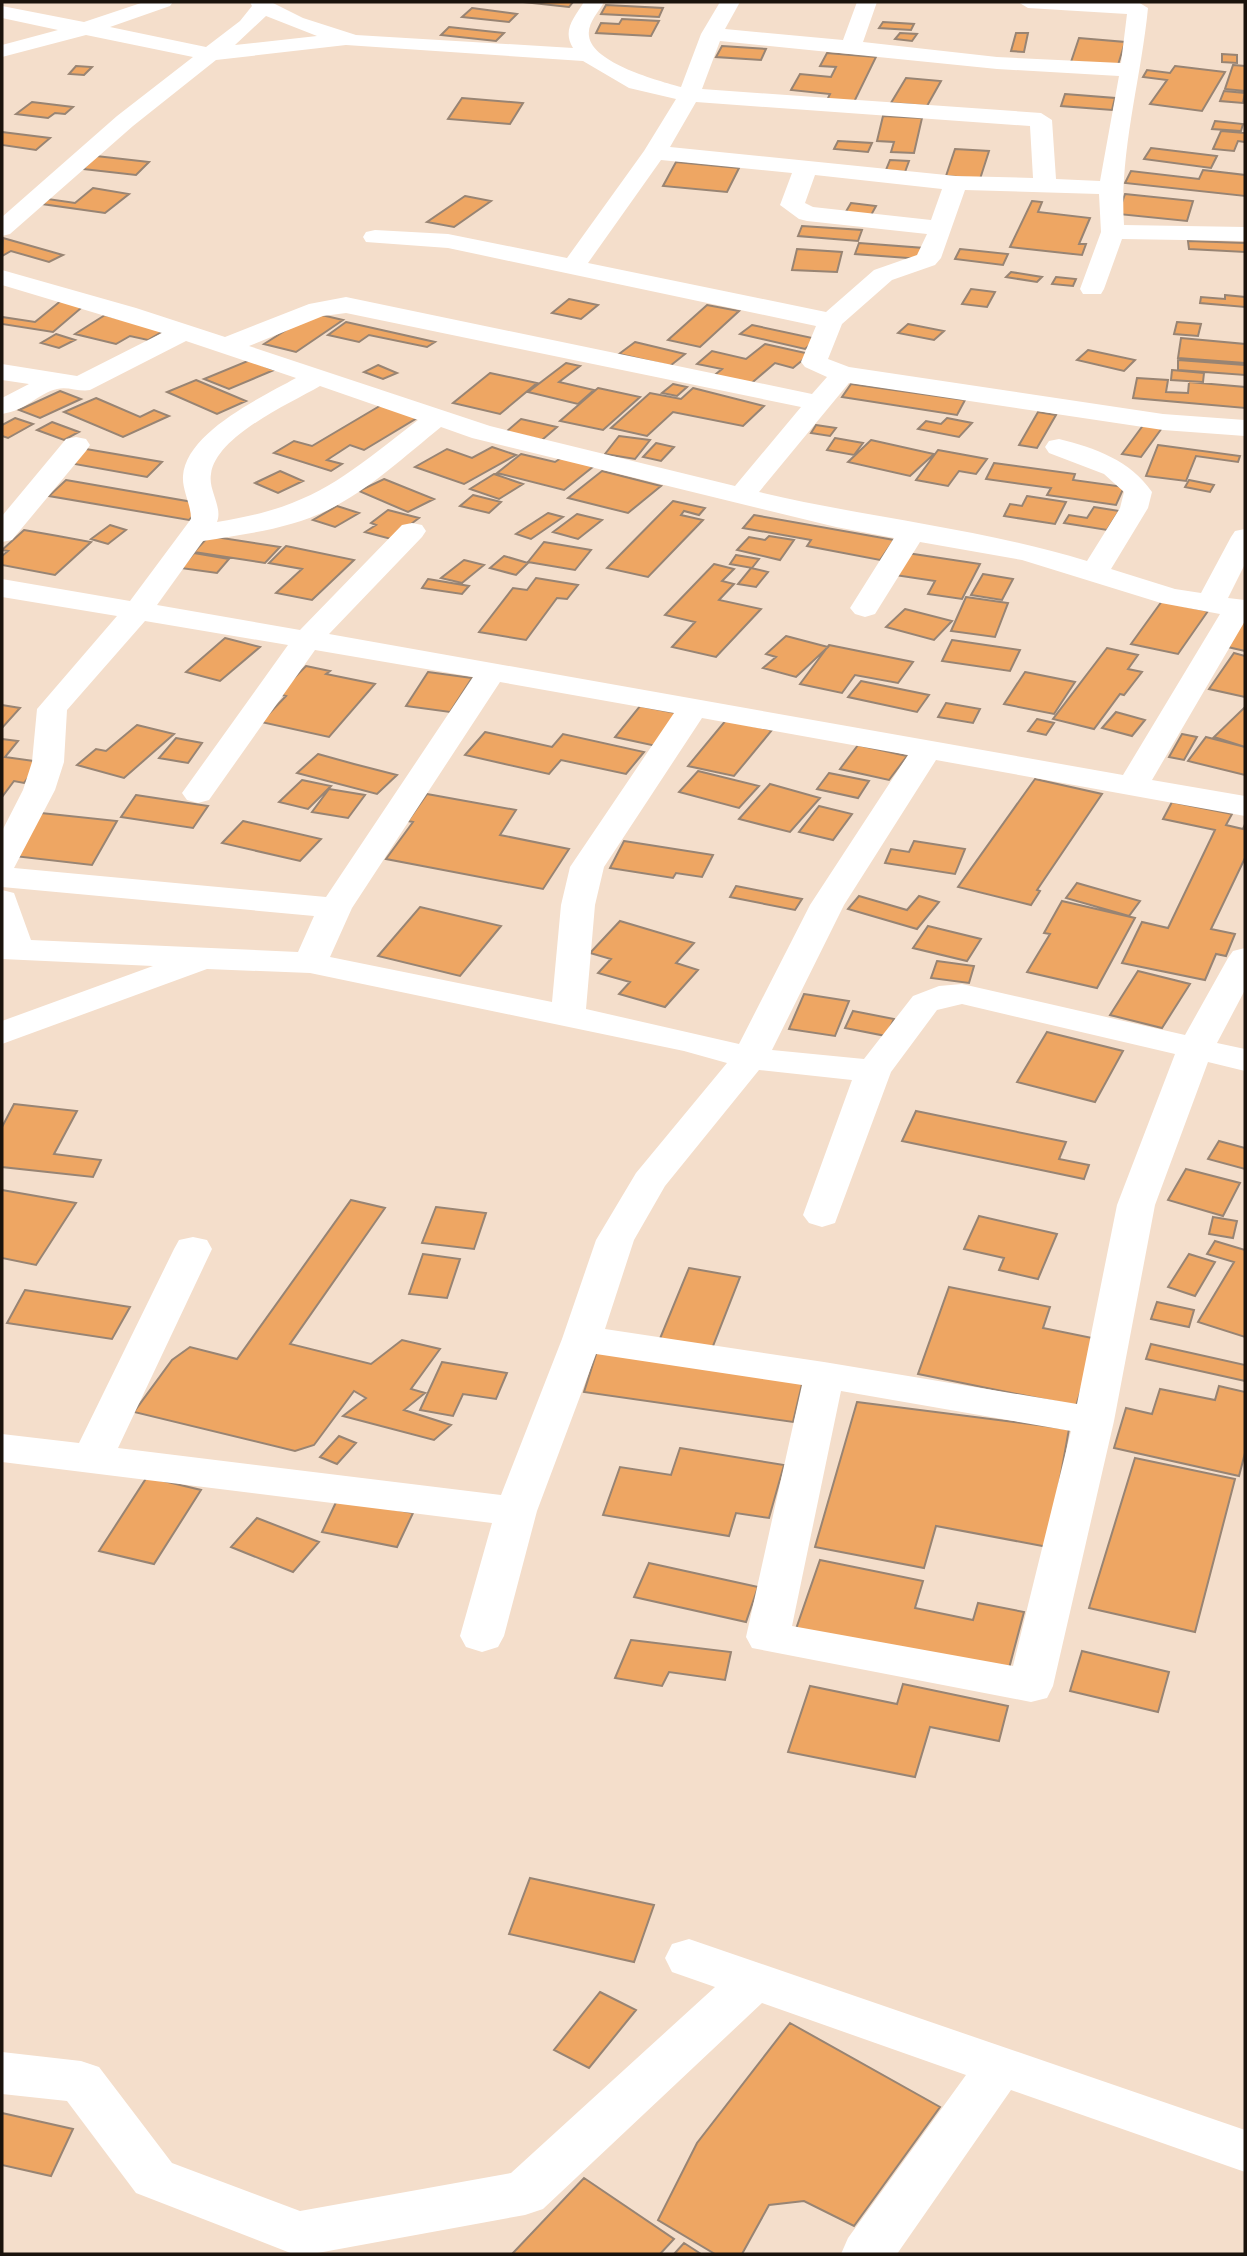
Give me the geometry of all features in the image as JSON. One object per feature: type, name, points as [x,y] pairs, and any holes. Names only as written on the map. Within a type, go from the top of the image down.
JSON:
[{"type":"street","points":[[2,51],[82,30],[163,2]]},
{"type":"street","points":[[594,2],[579,26],[578,38],[588,55],[626,79],[689,95],[1041,120]]},
{"type":"street","points":[[573,267],[655,152],[689,95],[712,34],[730,2]]},
{"type":"street","points":[[851,47],[867,2]]},
{"type":"street","points":[[1028,2],[1137,5],[1131,70],[1110,188],[1113,232],[1092,289]]},
{"type":"street","points":[[2,229],[125,121],[247,25],[262,4],[296,22],[346,39],[403,46],[588,55]]},
{"type":"street","points":[[2,12],[209,54],[346,39]]},
{"type":"street","points":[[712,34],[1045,66],[1131,70]]},
{"type":"street","points":[[1045,66],[1041,120],[1045,185]]},
{"type":"street","points":[[669,127],[742,161]]},
{"type":"street","points":[[655,152],[956,183],[1110,188]]},
{"type":"street","points":[[806,168],[792,205],[807,214],[941,228]]},
{"type":"street","points":[[956,183],[932,254],[926,260],[883,275],[831,321],[814,362],[843,374],[1163,422],[1245,428]]},
{"type":"street","points":[[1113,232],[1245,234]]},
{"type":"street","points":[[376,237],[448,241],[831,321]]},
{"type":"street","points":[[2,277],[185,332],[481,432],[836,519],[1027,552],[1171,597],[1231,607]]},
{"type":"street","points":[[226,346],[318,309],[346,305],[819,403]]},
{"type":"street","points":[[2,372],[81,384],[185,332]]},
{"type":"street","points":[[741,496],[843,374]]},
{"type":"street","points":[[2,862],[39,790],[48,762],[52,709],[137,612],[205,519],[206,506],[196,476],[202,454],[223,434],[317,377]]},
{"type":"street","points":[[2,407],[13,404],[54,380]]},
{"type":"street","points":[[195,534],[268,523],[303,511],[333,496],[438,417]]},
{"type":"street","points":[[2,534],[76,445]]},
{"type":"street","points":[[1059,447],[1115,468],[1132,480],[1138,492],[1133,508],[1094,573]]},
{"type":"street","points":[[2,506],[33,496]]},
{"type":"street","points":[[198,793],[306,641],[412,531]]},
{"type":"street","points":[[865,608],[912,532]]},
{"type":"street","points":[[1132,786],[1231,607],[1245,537]]},
{"type":"street","points":[[2,588],[492,671],[692,709],[1245,806]]},
{"type":"street","points":[[310,963],[335,908],[492,671]]},
{"type":"street","points":[[568,1016],[578,905],[587,866],[692,709]]},
{"type":"street","points":[[482,1636],[516,1511],[582,1339],[615,1240],[649,1181],[750,1058],[827,905],[927,749]]},
{"type":"street","points":[[2,877],[335,908]]},
{"type":"street","points":[[2,900],[9,948],[310,963],[690,1041],[750,1058],[873,1071]]},
{"type":"street","points":[[6,1040],[208,957]]},
{"type":"street","points":[[824,1375],[768,1637],[1031,1686],[1094,1421],[1136,1205],[1195,1050],[1245,958]]},
{"type":"street","points":[[821,1215],[873,1071],[925,1003],[939,996],[962,994],[1245,1060]]},
{"type":"street","points":[[92,1460],[193,1248]]},
{"type":"street","points":[[582,1339],[824,1375],[1094,1421]]},
{"type":"street","points":[[2,1448],[516,1511]]},
{"type":"street","points":[[689,1958],[1245,2151]]},
{"type":"street","points":[[2,2074],[80,2082],[154,2178],[299,2234],[525,2193],[753,1981]]},
{"type":"street","points":[[867,2254],[1000,2066]]},
{"type":"building","points":[[523,2],[573,2],[569,7]]},
{"type":"building","points":[[606,5],[663,8],[659,17],[601,14]]},
{"type":"building","points":[[472,8],[517,14],[509,22],[462,17]]},
{"type":"building","points":[[622,19],[659,21],[651,36],[596,33],[601,23],[619,24]]},
{"type":"building","points":[[883,22],[914,24],[911,30],[879,28]]},
{"type":"building","points":[[449,27],[504,33],[496,41],[441,35]]},
{"type":"building","points":[[900,33],[917,34],[912,41],[895,39]]},
{"type":"building","points":[[1016,33],[1028,33],[1024,52],[1011,51]]},
{"type":"building","points":[[1079,38],[1125,42],[1118,65],[1071,62]]},
{"type":"building","points":[[722,46],[766,49],[761,60],[716,57]]},
{"type":"building","points":[[827,53],[876,57],[854,102],[827,100],[830,94],[791,90],[800,74],[831,77],[836,67],[820,66]]},
{"type":"building","points":[[1222,54],[1237,55],[1237,63],[1222,62]]},
{"type":"building","points":[[1233,65],[1245,66],[1245,91],[1225,89]]},
{"type":"building","points":[[76,66],[92,67],[84,75],[69,74]]},
{"type":"building","points":[[1175,66],[1225,72],[1202,111],[1150,104],[1167,80],[1143,77],[1147,70],[1170,73]]},
{"type":"building","points":[[906,78],[941,81],[927,106],[891,103]]},
{"type":"building","points":[[1224,91],[1245,93],[1243,103],[1220,101]]},
{"type":"building","points":[[1065,94],[1115,98],[1112,110],[1061,106]]},
{"type":"building","points":[[462,98],[523,103],[510,124],[448,119]]},
{"type":"building","points":[[32,102],[73,107],[65,114],[55,113],[48,118],[16,114]]},
{"type":"building","points":[[883,116],[922,118],[914,153],[891,152],[894,142],[877,141]]},
{"type":"building","points":[[1215,121],[1243,124],[1241,131],[1212,129]]},
{"type":"building","points":[[1221,131],[1245,133],[1245,142],[1238,141],[1234,151],[1213,149]]},
{"type":"building","points":[[2,132],[50,138],[36,150],[2,145]]},
{"type":"building","points":[[838,141],[872,143],[868,152],[834,149]]},
{"type":"building","points":[[1151,148],[1217,156],[1211,168],[1144,159]]},
{"type":"building","points":[[955,149],[989,151],[980,179],[946,176]]},
{"type":"building","points":[[96,156],[149,162],[136,175],[83,169]]},
{"type":"building","points":[[890,160],[909,161],[905,172],[886,170]]},
{"type":"building","points":[[676,162],[739,168],[727,192],[663,186]]},
{"type":"building","points":[[1203,170],[1245,175],[1245,196],[1125,183],[1131,171],[1199,179]]},
{"type":"building","points":[[93,188],[129,194],[105,213],[42,204],[48,199],[75,203]]},
{"type":"building","points":[[1125,194],[1193,201],[1187,221],[1118,214]]},
{"type":"building","points":[[465,196],[491,201],[454,227],[427,222]]},
{"type":"building","points":[[1032,201],[1042,202],[1038,212],[1090,218],[1079,244],[1086,244],[1082,255],[1010,247]]},
{"type":"building","points":[[851,203],[876,206],[870,217],[844,215]]},
{"type":"building","points":[[802,226],[862,230],[858,241],[798,236]]},
{"type":"building","points":[[3,238],[63,255],[49,262],[11,251],[2,256]]},
{"type":"building","points":[[1188,241],[1245,243],[1245,252],[1189,249]]},
{"type":"building","points":[[859,243],[924,248],[921,259],[855,254]]},
{"type":"building","points":[[797,249],[842,252],[837,272],[792,270]]},
{"type":"building","points":[[960,249],[1008,254],[1003,265],[955,259]]},
{"type":"building","points":[[1011,272],[1042,277],[1037,282],[1006,277]]},
{"type":"building","points":[[1056,277],[1076,279],[1073,286],[1052,284]]},
{"type":"building","points":[[971,289],[995,292],[987,307],[962,304]]},
{"type":"building","points":[[1225,295],[1245,297],[1245,307],[1200,303],[1201,297],[1225,299]]},
{"type":"building","points":[[63,299],[87,303],[53,332],[2,324],[2,317],[35,322]]},
{"type":"building","points":[[569,299],[598,305],[581,319],[552,313]]},
{"type":"building","points":[[707,305],[739,311],[700,347],[668,340]]},
{"type":"building","points":[[313,313],[343,320],[296,352],[264,344]]},
{"type":"building","points":[[105,315],[165,330],[148,340],[130,336],[116,344],[75,334]]},
{"type":"building","points":[[346,322],[435,342],[427,347],[369,335],[359,342],[328,335]]},
{"type":"building","points":[[1177,322],[1201,324],[1198,336],[1174,334]]},
{"type":"building","points":[[908,324],[944,331],[934,340],[898,333]]},
{"type":"building","points":[[752,325],[817,339],[805,349],[740,334]]},
{"type":"building","points":[[56,334],[75,340],[59,348],[41,343]]},
{"type":"building","points":[[1181,338],[1245,344],[1245,363],[1178,358]]},
{"type":"building","points":[[635,342],[685,354],[670,366],[619,354]]},
{"type":"building","points":[[765,344],[810,354],[793,368],[775,363],[747,387],[711,378],[722,369],[697,364],[712,351],[746,359]]},
{"type":"building","points":[[1088,350],[1135,360],[1124,371],[1077,360]]},
{"type":"building","points":[[250,360],[274,370],[229,389],[204,379]]},
{"type":"building","points":[[1178,360],[1245,365],[1245,375],[1178,370]]},
{"type":"building","points":[[566,363],[580,366],[559,382],[594,390],[578,404],[528,392]]},
{"type":"building","points":[[378,365],[397,373],[383,379],[364,372]]},
{"type":"building","points":[[1172,370],[1204,373],[1203,382],[1171,380]]},
{"type":"building","points":[[490,373],[537,383],[500,414],[453,403]]},
{"type":"building","points":[[1137,378],[1168,380],[1166,392],[1188,393],[1189,382],[1245,387],[1245,408],[1133,398]]},
{"type":"building","points":[[196,380],[246,401],[217,414],[167,392]]},
{"type":"building","points":[[673,384],[687,387],[677,396],[662,393]]},
{"type":"building","points":[[851,384],[965,400],[957,415],[842,397]]},
{"type":"building","points":[[598,388],[640,397],[603,430],[560,421]]},
{"type":"building","points":[[693,388],[764,406],[743,426],[673,412],[647,436],[611,428],[650,393],[681,399]]},
{"type":"building","points":[[60,391],[81,399],[40,418],[19,410]]},
{"type":"building","points":[[96,398],[140,417],[154,410],[169,416],[123,437],[64,412]]},
{"type":"building","points":[[383,404],[422,415],[364,450],[350,445],[327,460],[342,464],[331,471],[274,453],[294,441],[312,446]]},
{"type":"building","points":[[1038,412],[1056,415],[1037,448],[1019,445]]},
{"type":"building","points":[[15,418],[33,424],[8,438],[2,436],[2,425]]},
{"type":"building","points":[[947,418],[972,423],[959,437],[918,429],[926,421],[941,424]]},
{"type":"building","points":[[521,419],[557,427],[542,440],[506,432]]},
{"type":"building","points":[[52,422],[79,432],[64,440],[37,430]]},
{"type":"building","points":[[1144,424],[1162,428],[1141,457],[1122,454]]},
{"type":"building","points":[[816,425],[836,428],[830,436],[811,433]]},
{"type":"building","points":[[619,436],[650,440],[635,459],[605,454]]},
{"type":"building","points":[[835,438],[863,443],[854,455],[827,450]]},
{"type":"building","points":[[871,440],[934,454],[910,476],[848,462]]},
{"type":"building","points":[[656,443],[674,447],[661,461],[643,457]]},
{"type":"building","points":[[1158,445],[1240,456],[1238,462],[1196,456],[1186,481],[1146,476]]},
{"type":"building","points":[[492,447],[516,455],[464,484],[415,467],[447,449],[472,458]]},
{"type":"building","points":[[86,449],[162,462],[147,477],[69,463]]},
{"type":"building","points":[[938,450],[987,459],[976,474],[959,471],[948,486],[916,480]]},
{"type":"building","points":[[521,454],[555,462],[561,458],[594,466],[564,490],[497,473]]},
{"type":"building","points":[[994,463],[1075,474],[1073,480],[1124,487],[1116,505],[1047,495],[1051,488],[986,479]]},
{"type":"building","points":[[280,471],[303,481],[278,493],[255,483]]},
{"type":"building","points":[[602,471],[661,486],[628,513],[568,498]]},
{"type":"building","points":[[494,474],[523,484],[499,499],[470,489]]},
{"type":"building","points":[[384,479],[434,499],[408,512],[359,491]]},
{"type":"building","points":[[66,480],[204,504],[189,520],[49,496]]},
{"type":"building","points":[[1189,480],[1214,485],[1210,492],[1185,487]]},
{"type":"building","points":[[473,495],[501,502],[489,513],[460,506]]},
{"type":"building","points":[[1027,496],[1066,502],[1055,524],[1004,516],[1010,504],[1022,506]]},
{"type":"building","points":[[673,501],[705,508],[699,515],[684,511],[681,515],[703,520],[648,577],[607,568]]},
{"type":"building","points":[[337,506],[359,513],[335,527],[313,520]]},
{"type":"building","points":[[1094,507],[1119,511],[1107,530],[1064,523],[1069,515],[1087,518]]},
{"type":"building","points":[[388,510],[419,518],[391,539],[365,532],[376,525],[371,523]]},
{"type":"building","points":[[548,513],[563,517],[531,539],[516,534]]},
{"type":"building","points":[[577,514],[602,520],[578,539],[553,532]]},
{"type":"building","points":[[754,515],[894,540],[880,560],[807,546],[811,540],[743,528]]},
{"type":"building","points":[[110,525],[126,530],[108,544],[91,539]]},
{"type":"building","points":[[24,530],[91,542],[55,575],[2,565],[2,556],[8,551],[2,550]]},
{"type":"building","points":[[209,536],[280,547],[265,563],[194,552]]},
{"type":"building","points":[[769,536],[794,540],[780,560],[737,550],[749,537],[765,540]]},
{"type":"building","points":[[544,542],[591,550],[575,570],[528,562]]},
{"type":"building","points":[[286,546],[354,560],[312,600],[276,593],[302,569],[269,563]]},
{"type":"building","points":[[194,553],[229,559],[217,573],[181,568]]},
{"type":"building","points":[[907,553],[980,564],[962,599],[928,594],[935,581],[895,575]]},
{"type":"building","points":[[736,555],[759,559],[752,568],[730,564]]},
{"type":"building","points":[[504,556],[528,563],[516,575],[490,568]]},
{"type":"building","points":[[464,560],[484,565],[462,583],[441,578]]},
{"type":"building","points":[[714,564],[734,569],[722,581],[734,584],[719,600],[761,609],[716,657],[672,647],[695,622],[665,615]]},
{"type":"building","points":[[751,568],[768,572],[756,587],[738,584]]},
{"type":"building","points":[[983,574],[1013,579],[1002,600],[971,595]]},
{"type":"building","points":[[536,578],[578,585],[567,599],[557,598],[526,640],[479,632],[513,588],[527,590]]},
{"type":"building","points":[[428,579],[469,586],[462,594],[422,588]]},
{"type":"building","points":[[966,597],[1008,603],[995,637],[951,631]]},
{"type":"building","points":[[1162,601],[1208,611],[1178,654],[1131,644]]},
{"type":"building","points":[[905,609],[952,621],[934,640],[886,627]]},
{"type":"building","points":[[1239,617],[1245,619],[1245,651],[1219,645]]},
{"type":"building","points":[[786,636],[828,647],[796,677],[763,668],[776,657],[766,654]]},
{"type":"building","points":[[225,638],[260,647],[220,681],[186,672]]},
{"type":"building","points":[[952,640],[1020,650],[1010,671],[942,661]]},
{"type":"building","points":[[829,645],[913,662],[898,683],[855,675],[842,693],[800,684]]},
{"type":"building","points":[[1107,648],[1138,655],[1128,669],[1142,672],[1124,695],[1120,694],[1094,729],[1053,719]]},
{"type":"building","points":[[1234,653],[1245,656],[1245,697],[1209,689]]},
{"type":"building","points":[[306,666],[330,671],[326,674],[375,684],[329,737],[261,722],[286,696],[278,694]]},
{"type":"building","points":[[428,672],[472,678],[450,712],[406,706]]},
{"type":"building","points":[[1025,672],[1075,682],[1054,714],[1004,704]]},
{"type":"building","points":[[861,681],[929,695],[917,712],[848,697]]},
{"type":"building","points":[[946,703],[980,709],[973,723],[938,717]]},
{"type":"building","points":[[2,705],[20,708],[2,728]]},
{"type":"building","points":[[640,706],[681,714],[656,746],[615,737]]},
{"type":"building","points":[[1245,707],[1245,747],[1214,737]]},
{"type":"building","points":[[1116,712],[1145,720],[1132,736],[1102,728]]},
{"type":"building","points":[[1037,719],[1054,723],[1046,735],[1028,731]]},
{"type":"building","points":[[726,720],[772,730],[734,776],[688,766]]},
{"type":"building","points":[[137,725],[174,734],[124,778],[77,765],[96,749],[106,751]]},
{"type":"building","points":[[485,732],[552,747],[563,734],[644,752],[626,774],[561,760],[549,774],[465,755]]},
{"type":"building","points":[[1182,734],[1197,737],[1184,760],[1169,757]]},
{"type":"building","points":[[1206,737],[1245,747],[1245,775],[1188,761]]},
{"type":"building","points":[[176,738],[202,743],[188,763],[159,758]]},
{"type":"building","points":[[2,739],[18,741],[5,757],[41,762],[24,783],[14,781],[2,797]]},
{"type":"building","points":[[858,745],[907,756],[889,780],[840,769]]},
{"type":"building","points":[[318,754],[397,775],[377,794],[297,773]]},
{"type":"building","points":[[698,771],[759,786],[739,808],[679,792]]},
{"type":"building","points":[[829,773],[869,781],[858,798],[817,789]]},
{"type":"building","points":[[1035,779],[1102,794],[1037,890],[1040,891],[1031,905],[958,887]]},
{"type":"building","points":[[302,780],[331,786],[308,809],[279,802]]},
{"type":"building","points":[[770,784],[820,798],[790,832],[739,819]]},
{"type":"building","points":[[329,789],[365,795],[348,818],[312,812]]},
{"type":"building","points":[[427,794],[516,810],[500,835],[569,849],[543,889],[386,859],[413,822],[408,821]]},
{"type":"building","points":[[136,795],[208,806],[193,828],[121,817]]},
{"type":"building","points":[[1172,802],[1232,814],[1226,825],[1243,829],[1245,824],[1245,858],[1211,929],[1235,934],[1226,956],[1216,954],[1205,980],[1122,963],[1142,922],[1168,928],[1215,830],[1163,819]]},
{"type":"building","points":[[819,806],[852,814],[833,840],[799,832]]},
{"type":"building","points":[[41,813],[117,821],[92,865],[14,856]]},
{"type":"building","points":[[243,821],[321,839],[300,861],[222,843]]},
{"type":"building","points":[[624,841],[713,855],[702,877],[676,873],[673,878],[610,868]]},
{"type":"building","points":[[914,841],[965,849],[955,874],[885,863],[891,849],[909,852]]},
{"type":"building","points":[[1077,883],[1140,901],[1129,916],[1066,898]]},
{"type":"building","points":[[736,886],[802,899],[795,910],[730,897]]},
{"type":"building","points":[[859,896],[907,910],[919,896],[939,902],[917,929],[848,909]]},
{"type":"building","points":[[1062,901],[1135,918],[1097,988],[1027,972],[1050,934],[1044,933]]},
{"type":"building","points":[[420,907],[501,926],[460,976],[378,956]]},
{"type":"building","points":[[620,921],[694,943],[676,963],[698,970],[665,1007],[619,994],[630,982],[598,973],[611,959],[590,953]]},
{"type":"building","points":[[928,926],[981,939],[967,961],[913,948]]},
{"type":"building","points":[[937,961],[974,966],[969,983],[931,978]]},
{"type":"building","points":[[1138,971],[1190,984],[1162,1028],[1110,1015]]},
{"type":"building","points":[[804,994],[849,1001],[835,1036],[789,1029]]},
{"type":"building","points":[[853,1011],[894,1019],[886,1036],[845,1028]]},
{"type":"building","points":[[1047,1032],[1123,1051],[1095,1102],[1017,1082]]},
{"type":"building","points":[[14,1104],[77,1111],[54,1154],[101,1160],[93,1177],[2,1167],[2,1127]]},
{"type":"building","points":[[916,1111],[1066,1142],[1059,1159],[1089,1165],[1084,1179],[902,1141]]},
{"type":"building","points":[[1219,1141],[1245,1148],[1245,1169],[1208,1159]]},
{"type":"building","points":[[1186,1169],[1240,1183],[1223,1216],[1168,1200]]},
{"type":"building","points":[[2,1190],[76,1203],[36,1265],[2,1258]]},
{"type":"building","points":[[351,1200],[385,1208],[290,1344],[371,1364],[402,1340],[440,1349],[411,1389],[425,1393],[404,1410],[451,1425],[434,1440],[343,1416],[366,1398],[354,1391],[314,1445],[295,1451],[134,1412],[172,1360],[190,1347],[237,1359]]},
{"type":"building","points":[[436,1207],[486,1213],[474,1249],[422,1243]]},
{"type":"building","points":[[979,1216],[1057,1234],[1038,1279],[999,1270],[1004,1258],[964,1249]]},
{"type":"building","points":[[1213,1217],[1237,1221],[1233,1238],[1209,1234]]},
{"type":"building","points":[[1215,1241],[1245,1250],[1245,1337],[1198,1322],[1234,1262],[1207,1254]]},
{"type":"building","points":[[423,1254],[460,1259],[447,1298],[409,1294]]},
{"type":"building","points":[[1189,1254],[1215,1262],[1195,1296],[1168,1287]]},
{"type":"building","points":[[689,1268],[740,1277],[711,1351],[659,1341]]},
{"type":"building","points":[[949,1287],[1050,1307],[1043,1328],[1097,1339],[1076,1406],[918,1374]]},
{"type":"building","points":[[25,1290],[130,1307],[112,1339],[7,1323]]},
{"type":"building","points":[[1157,1302],[1194,1310],[1189,1327],[1151,1319]]},
{"type":"building","points":[[1151,1344],[1245,1365],[1245,1381],[1146,1359]]},
{"type":"building","points":[[597,1351],[803,1380],[793,1422],[584,1392]]},
{"type":"building","points":[[442,1362],[507,1373],[496,1399],[463,1394],[453,1416],[420,1410]]},
{"type":"building","points":[[1219,1386],[1245,1392],[1245,1453],[1239,1476],[1114,1448],[1126,1408],[1152,1414],[1160,1389],[1215,1400]]},
{"type":"building","points":[[857,1402],[1069,1429],[1048,1547],[936,1526],[924,1568],[815,1547]]},
{"type":"building","points":[[339,1436],[356,1443],[337,1464],[320,1457]]},
{"type":"building","points":[[680,1448],[784,1465],[769,1518],[736,1513],[729,1536],[603,1515],[620,1467],[671,1475]]},
{"type":"building","points":[[1135,1458],[1235,1479],[1195,1632],[1089,1608]]},
{"type":"building","points":[[147,1477],[201,1490],[154,1564],[99,1551]]},
{"type":"building","points":[[338,1498],[413,1513],[397,1547],[322,1532]]},
{"type":"building","points":[[257,1518],[319,1542],[293,1572],[231,1547]]},
{"type":"building","points":[[820,1560],[923,1581],[915,1608],[973,1620],[978,1603],[1024,1612],[1008,1672],[796,1629]]},
{"type":"building","points":[[649,1563],[758,1587],[746,1622],[634,1597]]},
{"type":"building","points":[[631,1640],[731,1652],[725,1680],[669,1672],[662,1686],[615,1678]]},
{"type":"building","points":[[1082,1651],[1169,1672],[1158,1712],[1070,1691]]},
{"type":"building","points":[[903,1684],[1008,1706],[999,1741],[930,1727],[915,1777],[788,1752],[810,1686],[897,1704]]},
{"type":"building","points":[[530,1878],[654,1905],[634,1962],[509,1934]]},
{"type":"building","points":[[600,1992],[636,2010],[589,2068],[554,2050]]},
{"type":"building","points":[[790,2023],[940,2107],[854,2226],[804,2201],[769,2205],[742,2254],[715,2254],[658,2220],[697,2143]]},
{"type":"building","points":[[2,2113],[73,2129],[51,2176],[2,2165]]},
{"type":"building","points":[[584,2178],[674,2239],[660,2254],[512,2254]]},
{"type":"building","points":[[684,2243],[701,2254],[674,2254]]}]
